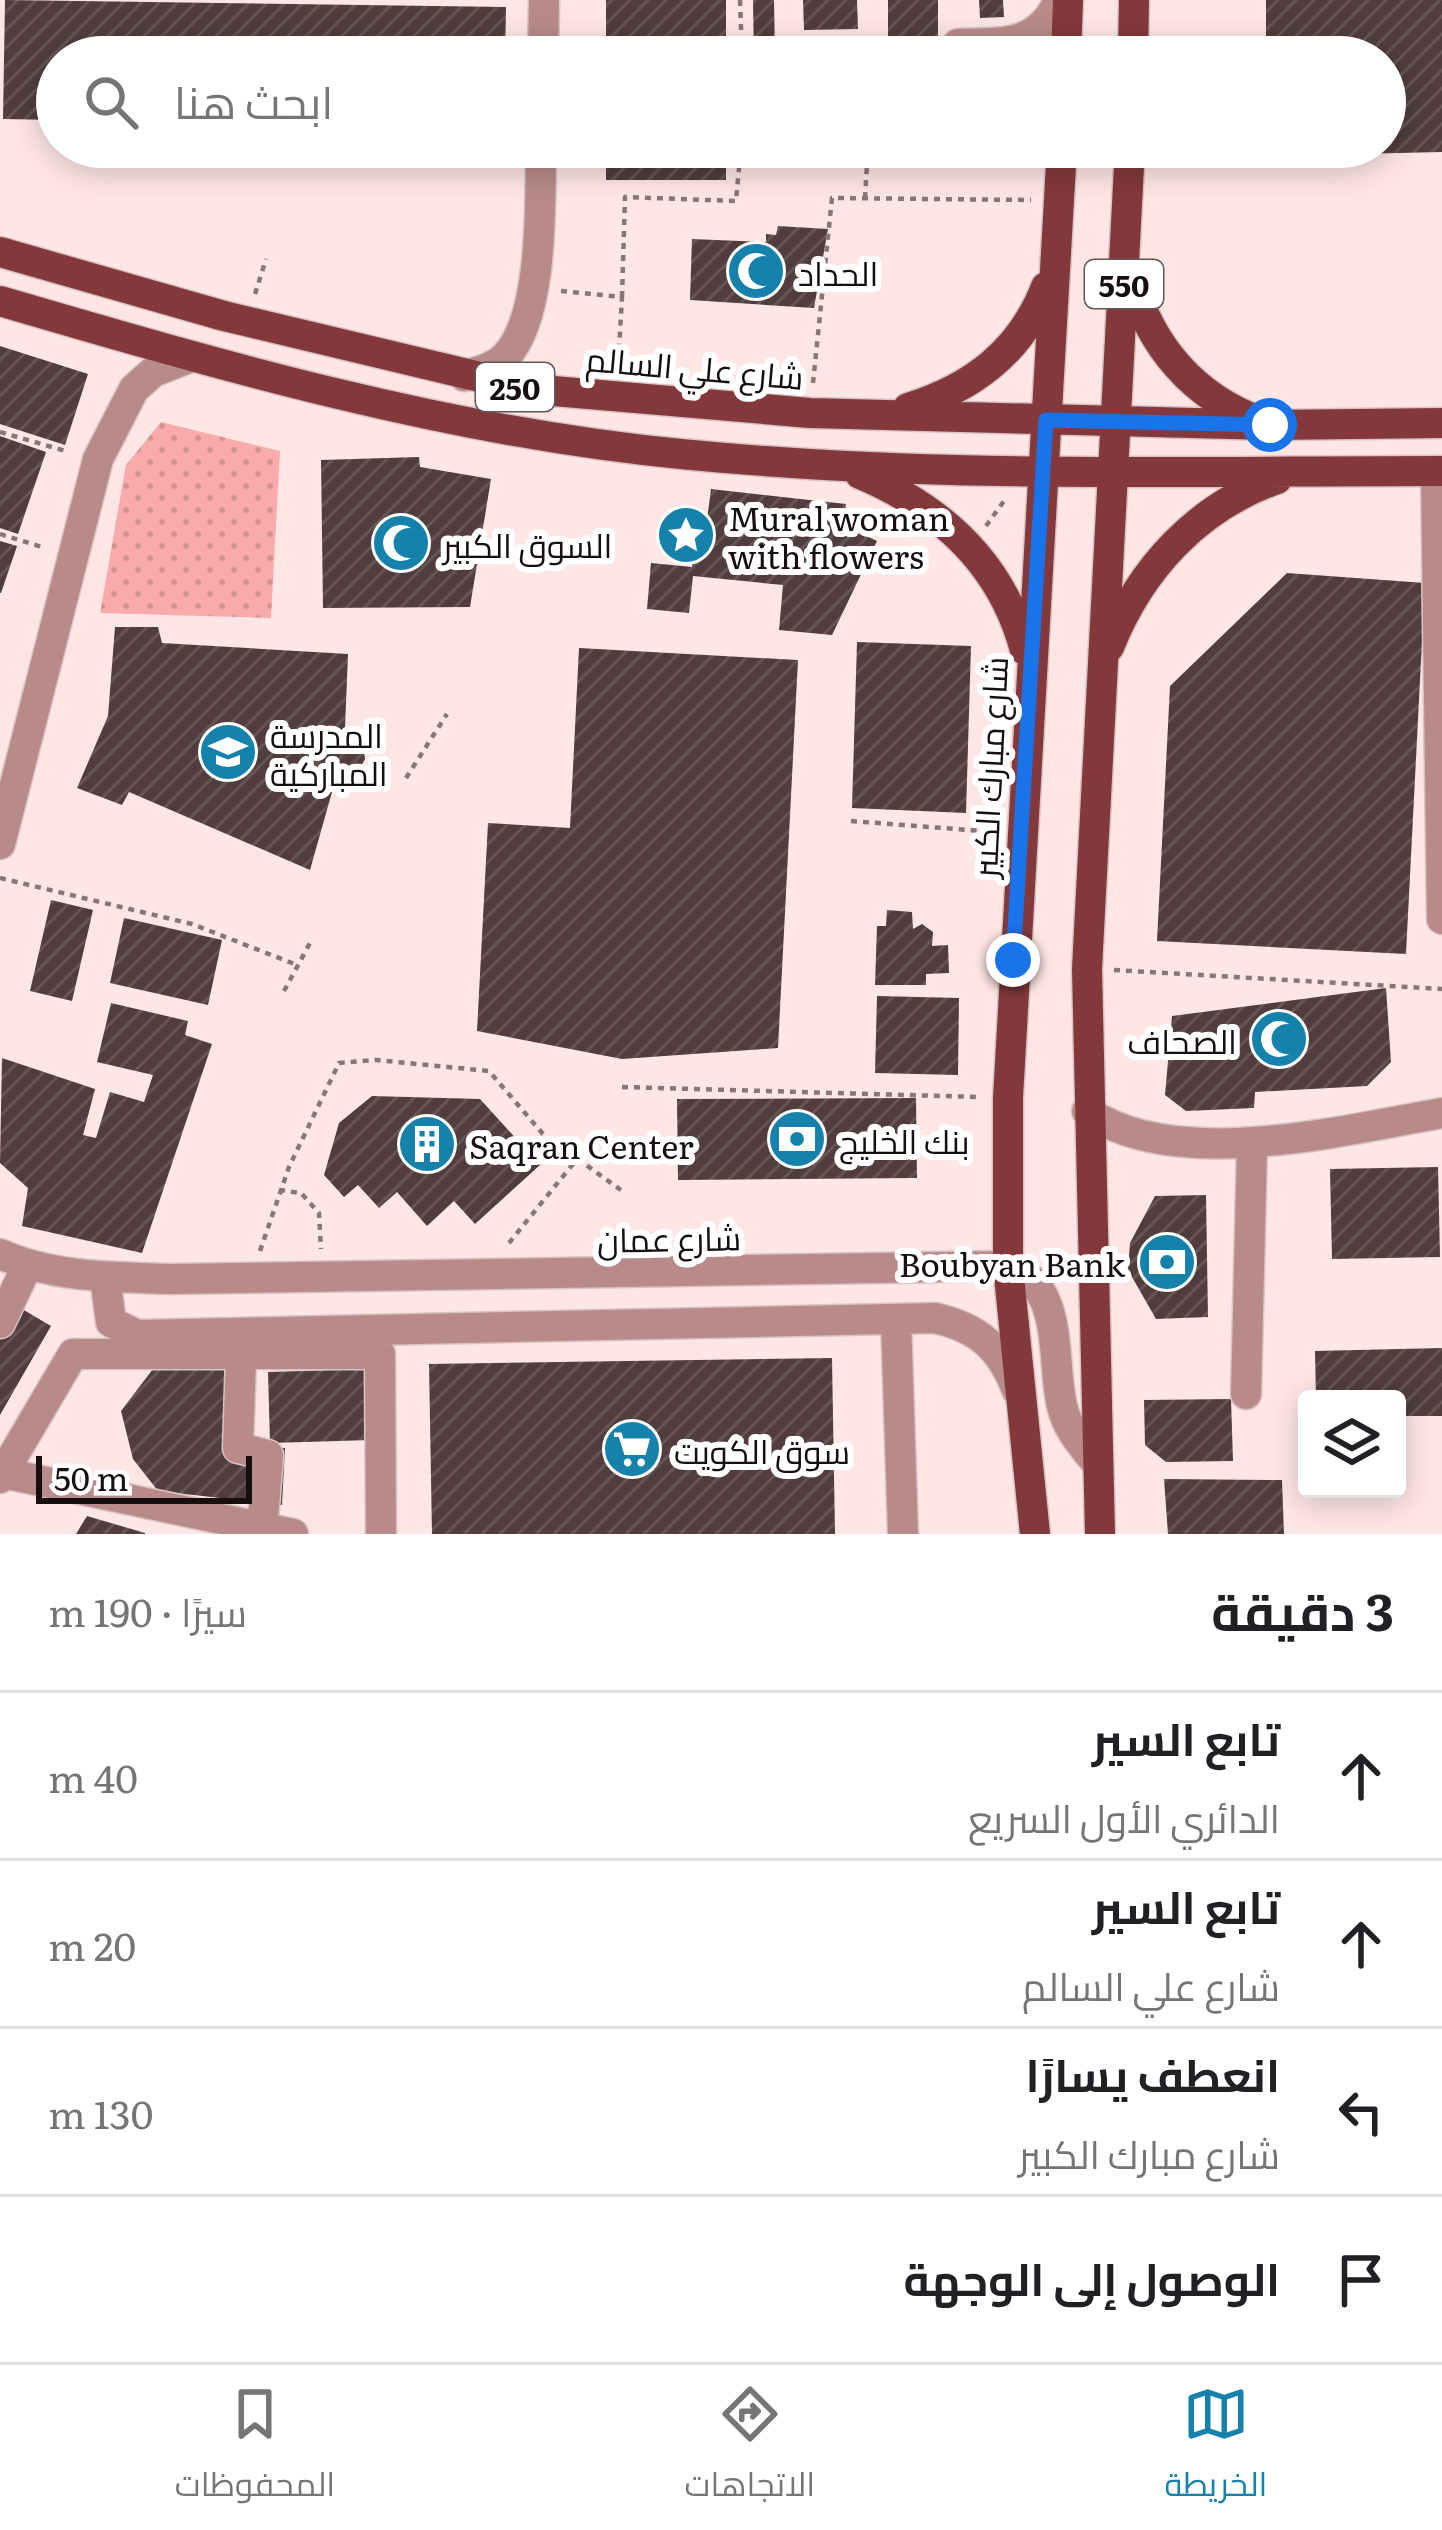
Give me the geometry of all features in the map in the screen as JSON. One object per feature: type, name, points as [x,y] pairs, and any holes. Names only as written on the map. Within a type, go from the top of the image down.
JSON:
[{"type":"main road","points":[[1067,36],[1068,0]]},
{"type":"main road","points":[[1133,36],[1134,0]]},
{"type":"main road","name":"شارع مبارك الكبير","points":[[1035,1534],[1008,1266],[1008,1098],[1019,834],[1061,168]]},
{"type":"main road","name":"550","points":[[1100,1534],[1087,968],[1129,168]]},
{"type":"main road","points":[[1127,250],[1144,316],[1161,346],[1208,395],[1270,425]]},
{"type":"main road","name":"شارع علي السالم","points":[[0,252],[246,322],[530,389],[810,412],[1270,425],[1442,423]]},
{"type":"main road","points":[[858,412],[902,410],[943,397],[981,376],[1012,346],[1037,310],[1053,271]]},
{"type":"main road","name":"250","points":[[0,301],[191,357],[517,431],[676,454],[1112,475]]},
{"type":"main road","points":[[813,464],[900,491],[971,548],[999,584],[1018,626],[1030,670]]},
{"type":"main road","points":[[1101,669],[1122,615],[1174,544],[1214,510],[1299,471]]},
{"type":"main road","points":[[1112,475],[1439,471]]},
{"type":"street","points":[[543,36],[544,0]]},
{"type":"street","points":[[1030,36],[1059,0]]},
{"type":"street","points":[[464,376],[497,364],[520,336],[531,289],[540,168]]},
{"type":"street","points":[[0,844],[98,459],[134,389],[153,371],[191,357]]},
{"type":"street","points":[[1439,471],[1442,919]]},
{"type":"street","points":[[1087,1111],[1125,1131],[1252,1146],[1442,1113]]},
{"type":"street","points":[[1246,1394],[1252,1146]]},
{"type":"street","points":[[0,1323],[13,1260]]},
{"type":"street","name":"شارع عمان","points":[[13,1260],[105,1277],[322,1279],[1008,1266]]},
{"type":"street","points":[[1008,1266],[1027,1276],[1044,1296],[1067,1422],[1095,1462]]},
{"type":"street","points":[[105,1277],[110,1322],[137,1335],[935,1318],[966,1325],[1006,1361],[1021,1400]]},
{"type":"street","points":[[896,1320],[903,1534]]},
{"type":"street","points":[[293,1534],[262,1532],[1,1476],[73,1354],[380,1354],[381,1534]]},
{"type":"street","points":[[241,1357],[238,1448],[268,1455],[262,1532]]},
{"type":"path","points":[[740,0],[741,36]]},
{"type":"path","points":[[617,396],[625,197],[736,201],[739,168]]},
{"type":"path","points":[[865,198],[867,168]]},
{"type":"path","points":[[810,412],[832,198],[1059,201]]},
{"type":"path","points":[[246,322],[266,259]]},
{"type":"path","points":[[531,289],[622,297]]},
{"type":"path","points":[[0,432],[98,459]]},
{"type":"path","points":[[971,548],[1007,496]]},
{"type":"path","points":[[0,534],[73,557]]},
{"type":"path","points":[[406,778],[447,714]]},
{"type":"path","points":[[851,820],[1019,834]]},
{"type":"path","points":[[0,878],[192,924],[297,965]]},
{"type":"path","points":[[284,992],[310,943]]},
{"type":"path","points":[[1087,968],[1442,988]]},
{"type":"path","points":[[254,1277],[280,1190],[339,1063],[376,1060],[489,1071],[542,1135],[621,1190]]},
{"type":"path","points":[[622,1087],[1008,1098]]},
{"type":"path","points":[[485,1274],[577,1159]]},
{"type":"path","points":[[280,1190],[302,1193],[319,1214],[322,1279]]},
{"type":"shaded area","points":[[161,422],[280,451],[271,618],[100,613],[126,465]]},
{"type":"building","points":[[5,0],[506,7],[505,36],[36,36],[36,120],[3,119]]},
{"type":"building","points":[[606,0],[726,0],[726,36],[606,36]]},
{"type":"building","points":[[753,0],[774,0],[775,36],[754,36]]},
{"type":"building","points":[[803,0],[857,0],[858,29],[804,30]]},
{"type":"building","points":[[888,0],[938,0],[938,36],[888,36]]},
{"type":"building","points":[[979,0],[1003,0],[1004,17],[980,18]]},
{"type":"building","points":[[1266,0],[1442,0],[1442,152],[1406,153],[1406,36],[1266,36]]},
{"type":"building","points":[[606,168],[726,168],[726,180],[606,180]]},
{"type":"building","name":"الحداد","points":[[778,226],[828,229],[814,308],[690,300],[692,239],[766,242],[766,234],[776,235]]},
{"type":"building","points":[[0,346],[88,374],[65,445],[0,424]]},
{"type":"building","points":[[0,436],[46,452],[18,534],[0,528]]},
{"type":"building","name":"السوق الكبير","points":[[419,457],[420,467],[491,479],[470,607],[323,608],[321,460]]},
{"type":"building","points":[[711,489],[846,504],[843,525],[877,541],[832,635],[779,630],[783,585],[693,576],[689,613],[647,609],[651,563],[692,567],[697,519],[707,520]]},
{"type":"building","points":[[0,541],[17,546],[1,593],[0,593]]},
{"type":"building","points":[[1287,573],[1425,583],[1406,954],[1157,941],[1170,686]]},
{"type":"building","name":"المدرسة المباركية","points":[[115,627],[158,627],[162,643],[348,654],[345,728],[363,746],[365,759],[354,779],[334,785],[310,870],[129,792],[122,805],[77,788],[108,716]]},
{"type":"building","points":[[857,642],[971,646],[966,813],[852,808]]},
{"type":"building","points":[[579,648],[798,660],[778,1048],[622,1059],[477,1031],[488,823],[570,828]]},
{"type":"building","points":[[51,900],[93,910],[72,1001],[30,991]]},
{"type":"building","points":[[887,910],[912,912],[913,929],[922,924],[933,932],[932,946],[948,945],[949,973],[926,974],[926,985],[875,985],[877,926],[886,926]]},
{"type":"building","points":[[124,918],[222,940],[208,1005],[110,983]]},
{"type":"building","name":"الصحاف","points":[[1386,988],[1391,1062],[1367,1086],[1255,1092],[1254,1108],[1186,1111],[1165,1095],[1172,1016]]},
{"type":"building","points":[[877,996],[959,998],[958,1075],[875,1073]]},
{"type":"building","points":[[111,1003],[188,1021],[185,1035],[212,1044],[142,1253],[22,1226],[28,1188],[0,1163],[2,1058],[95,1089],[83,1135],[96,1138],[110,1092],[144,1102],[153,1075],[97,1062]]},
{"type":"building","name":"Saqran Center","points":[[372,1096],[480,1099],[540,1165],[475,1224],[454,1201],[427,1226],[397,1192],[379,1208],[358,1185],[344,1197],[324,1175],[339,1123]]},
{"type":"building","name":"بنك الخليج","points":[[916,1098],[917,1178],[678,1180],[677,1099]]},
{"type":"building","points":[[1438,1167],[1440,1257],[1332,1259],[1330,1169]]},
{"type":"building","name":"Boubyan Bank","points":[[1206,1195],[1208,1317],[1156,1319],[1128,1270],[1130,1243],[1155,1196]]},
{"type":"building","points":[[0,1296],[51,1326],[0,1415]]},
{"type":"building","points":[[1442,1348],[1442,1416],[1406,1416],[1406,1390],[1316,1390],[1315,1351]]},
{"type":"building","name":"سوق الكويت","points":[[832,1358],[835,1534],[432,1534],[429,1364]]},
{"type":"building","points":[[245,1359],[245,1446],[285,1448],[282,1505],[158,1491],[133,1459],[121,1411],[159,1361]]},
{"type":"building","points":[[370,1369],[372,1440],[270,1443],[268,1372]]},
{"type":"building","points":[[1231,1399],[1233,1461],[1166,1462],[1145,1445],[1144,1400]]},
{"type":"building","points":[[1164,1479],[1282,1480],[1284,1534],[1168,1534]]},
{"type":"building","points":[[87,1516],[145,1533],[145,1534],[76,1534]]},
{"type":"place","name":"الحداد","points":[[756,271]]},
{"type":"place","name":"Mural woman with flowers","points":[[686,535]]},
{"type":"place","name":"السوق الكبير","points":[[401,543]]},
{"type":"place","name":"المدرسة المباركية","points":[[228,752]]},
{"type":"place","name":"الصحاف","points":[[1279,1039]]},
{"type":"place","name":"بنك الخليج","points":[[797,1139]]},
{"type":"place","name":"Saqran Center","points":[[427,1144]]},
{"type":"place","name":"Boubyan Bank","points":[[1167,1262]]},
{"type":"place","name":"سوق الكويت","points":[[632,1449]]},
{"type":"route","points":[[1013,960],[1046,420],[1270,425]]}]
